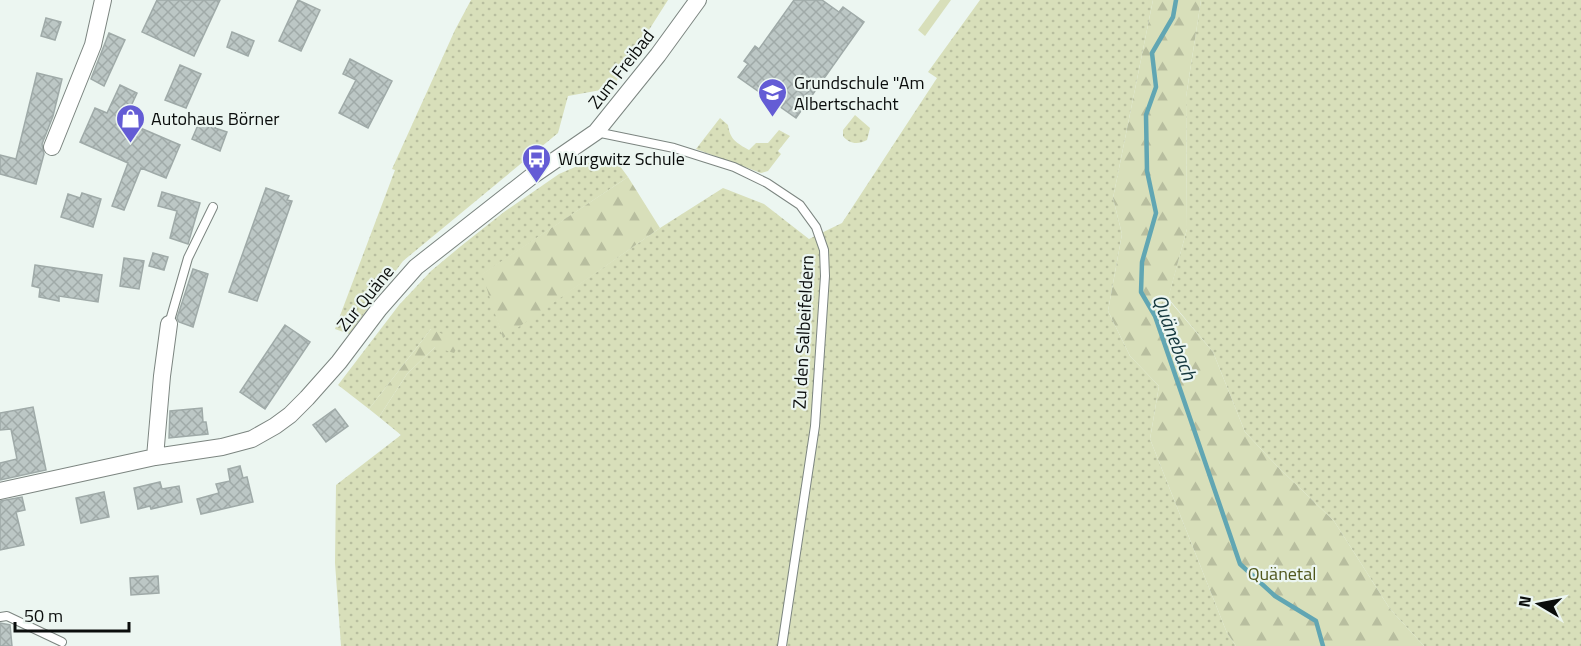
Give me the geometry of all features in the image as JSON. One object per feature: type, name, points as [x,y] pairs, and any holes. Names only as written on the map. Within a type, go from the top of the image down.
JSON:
[{"type":"street","points":[[51,147],[93,45],[103,0]]},
{"type":"street","name":"Zum Freibad","points":[[596,132],[658,55],[698,0]]},
{"type":"street","name":"Zur Quäne","points":[[0,491],[155,457],[222,447],[252,439],[282,420],[307,398],[416,267],[532,176],[596,132]]},
{"type":"street","points":[[155,457],[169,324]]},
{"type":"lane","name":"Zu den Salbeifeldern","points":[[596,132],[674,148],[734,167],[767,183],[800,205],[816,228],[824,250],[825,276],[815,426],[782,646]]},
{"type":"lane","points":[[169,324],[188,258],[213,207]]},
{"type":"lane","points":[[0,617],[7,616],[62,642]]},
{"type":"green space","points":[[471,0],[668,0],[612,88],[568,96],[558,133],[403,261],[349,334],[335,329],[395,170],[392,169]]},
{"type":"green space","points":[[940,0],[951,0],[925,36],[918,30]]},
{"type":"green space","points":[[980,0],[1153,0],[1113,198],[1122,234],[1108,311],[1130,356],[1159,386],[1150,439],[1227,633],[1236,646],[341,646],[335,563],[336,485],[401,435],[379,417],[407,374],[436,346],[431,329],[369,409],[338,385],[399,305],[431,271],[504,212],[559,174],[582,164],[614,158],[628,177],[483,274],[503,337],[660,228],[723,188],[764,204],[809,239],[842,223],[937,78],[928,72]]},
{"type":"green space","name":"Quänetal","points":[[1153,0],[1201,0],[1186,97],[1187,229],[1168,299],[1213,352],[1245,432],[1334,521],[1390,609],[1424,646],[1236,646],[1227,633],[1150,439],[1159,386],[1130,356],[1108,311],[1122,234],[1113,198]]},
{"type":"green space","points":[[1201,0],[1581,0],[1581,646],[1424,646],[1390,609],[1334,521],[1245,432],[1213,352],[1168,298],[1187,229],[1186,97]]},
{"type":"green space","points":[[855,115],[870,128],[867,140],[860,143],[848,141],[843,136],[843,130]]},
{"type":"green space","points":[[720,118],[728,125],[730,134],[735,140],[749,150],[756,143],[768,143],[779,130],[790,136],[778,151],[781,154],[768,171],[761,173],[696,149]]},
{"type":"green space","points":[[628,177],[660,228],[503,338],[482,274]]},
{"type":"green space","points":[[431,329],[461,342],[454,353],[435,347],[407,374],[379,417],[369,409]]},
{"type":"building","points":[[157,0],[220,0],[194,56],[142,32]]},
{"type":"building","points":[[298,0],[320,10],[301,51],[279,41]]},
{"type":"building","points":[[794,0],[822,0],[839,12],[843,7],[864,22],[796,118],[738,77],[748,64],[744,61],[755,46],[759,49]]},
{"type":"building","points":[[46,18],[61,22],[55,40],[41,36]]},
{"type":"building","points":[[232,32],[254,41],[248,56],[227,47]]},
{"type":"building","points":[[109,33],[125,40],[104,86],[91,79]]},
{"type":"building","points":[[350,59],[392,81],[368,128],[339,113],[356,80],[343,74]]},
{"type":"building","points":[[180,65],[201,74],[186,108],[165,100]]},
{"type":"building","points":[[37,73],[62,79],[53,116],[42,144],[44,154],[36,184],[0,174],[0,155],[16,159]]},
{"type":"building","name":"Autohaus Börner","points":[[120,85],[137,93],[124,121],[180,145],[166,178],[141,168],[124,210],[112,206],[128,163],[80,142],[95,108],[107,113]]},
{"type":"building","points":[[201,118],[217,125],[215,128],[227,132],[220,151],[192,139]]},
{"type":"building","points":[[266,188],[289,196],[287,200],[292,201],[257,301],[229,292]]},
{"type":"building","points":[[162,192],[200,203],[188,244],[170,238],[177,211],[158,206]]},
{"type":"building","points":[[82,193],[101,199],[93,227],[61,217],[68,194],[80,198]]},
{"type":"building","points":[[153,253],[168,257],[164,270],[149,266]]},
{"type":"building","points":[[124,258],[144,261],[139,289],[120,286]]},
{"type":"building","points":[[35,265],[102,275],[98,302],[59,296],[59,301],[39,297],[40,288],[32,286]]},
{"type":"building","points":[[193,269],[208,274],[193,327],[179,322],[177,318]]},
{"type":"building","points":[[285,325],[310,342],[265,409],[240,392]]},
{"type":"building","points":[[33,407],[46,470],[0,480],[0,463],[17,459],[11,429],[0,430],[0,413]]},
{"type":"building","points":[[202,408],[203,422],[206,422],[208,434],[169,438],[170,411]]},
{"type":"building","points":[[335,409],[348,426],[326,442],[313,425]]},
{"type":"building","points":[[240,466],[243,478],[247,477],[253,502],[201,514],[197,499],[219,493],[216,484],[230,481],[228,469]]},
{"type":"building","points":[[160,482],[162,489],[179,486],[182,502],[151,509],[150,506],[138,509],[134,488]]},
{"type":"building","points":[[104,492],[109,517],[81,523],[76,498]]},
{"type":"building","points":[[22,497],[25,510],[16,512],[24,545],[0,550],[0,501]]},
{"type":"building","points":[[158,576],[159,593],[131,595],[130,578]]},
{"type":"building","points":[[0,623],[10,625],[12,646],[0,646]]},
{"type":"waterway","name":"Quänebach","points":[[1176,0],[1173,17],[1152,53],[1156,87],[1146,115],[1147,171],[1156,213],[1142,262],[1141,292],[1155,316],[1240,564],[1275,596],[1316,621],[1323,646]]},
{"type":"place","name":"Grundschule \"Am Albertschacht","points":[[773,118]]},
{"type":"place","name":"Autohaus Börner","points":[[130,144]]},
{"type":"place","name":"Wurgwitz Schule","points":[[537,184]]}]
